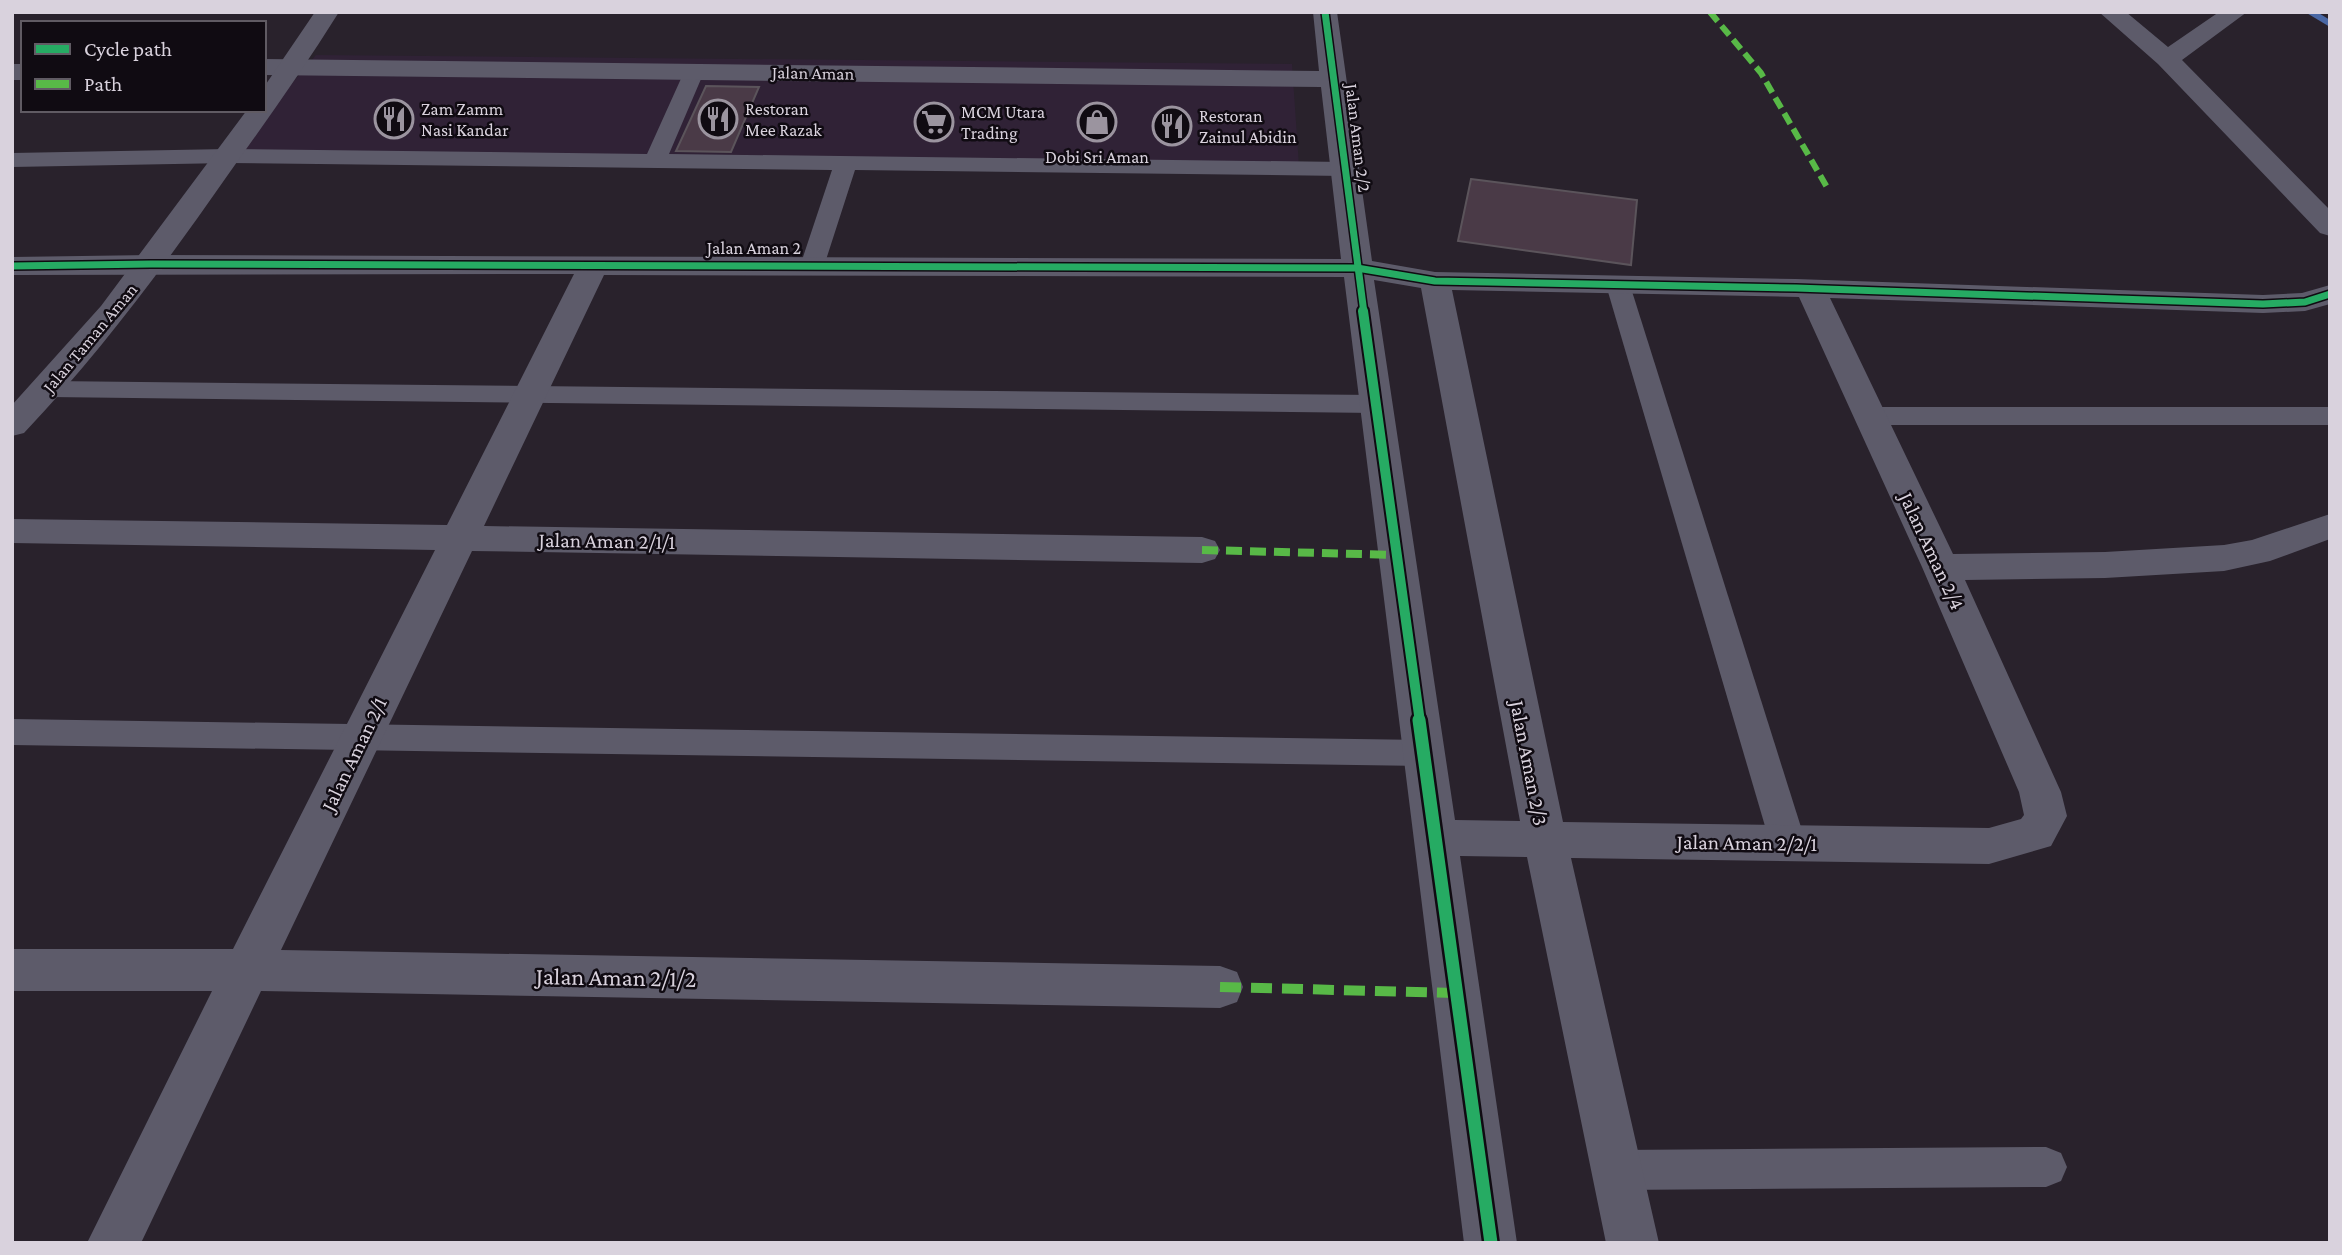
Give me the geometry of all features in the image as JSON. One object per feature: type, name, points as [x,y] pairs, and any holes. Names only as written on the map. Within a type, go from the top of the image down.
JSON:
[{"type":"street","points":[[266,103],[327,12]]},
{"type":"street","name":"Jalan Aman 2/2","points":[[1325,12],[1357,268],[1491,1243]]},
{"type":"street","points":[[2112,12],[2167,58],[2330,227]]},
{"type":"street","points":[[2167,58],[2235,12]]},
{"type":"street","name":"Jalan Aman","points":[[266,67],[1333,79]]},
{"type":"street","name":"Jalan Taman Aman","points":[[12,425],[50,389],[104,325],[260,112]]},
{"type":"street","name":"Jalan Aman 2","points":[[12,266],[151,264],[1357,268],[1435,281],[1810,289],[2263,304],[2305,302],[2330,294]]},
{"type":"street","name":"Jalan Aman 2/1","points":[[113,1243],[594,265]]},
{"type":"street","name":"Jalan Aman 2/3","points":[[1435,281],[1545,840],[1633,1243]]},
{"type":"street","name":"Jalan Aman 2/4","points":[[1810,289],[1941,567],[2040,792],[2046,816]]},
{"type":"street","points":[[1941,567],[2105,565],[2224,558],[2258,552],[2330,526]]},
{"type":"street","name":"Jalan Aman 2/1/1","points":[[12,531],[1202,550]]},
{"type":"street","name":"Jalan Aman 2/2/1","points":[[1436,838],[1989,846],[2036,834],[2046,816]]},
{"type":"street","name":"Jalan Aman 2/1/2","points":[[12,970],[247,970],[1220,987]]},
{"type":"lane","points":[[655,161],[694,72]]},
{"type":"lane","points":[[12,160],[228,156],[1344,169]]},
{"type":"lane","points":[[812,266],[846,163]]},
{"type":"lane","points":[[1618,285],[1788,843]]},
{"type":"lane","points":[[50,389],[1376,404]]},
{"type":"lane","points":[[1868,416],[2330,415]]},
{"type":"lane","points":[[12,732],[1424,753]]},
{"type":"lane","points":[[1618,1171],[2046,1167]]},
{"type":"shaded area","points":[[316,55],[1292,64],[1299,166],[232,154]]},
{"type":"building","name":"Restoran Mee Razak","points":[[706,86],[759,87],[731,152],[676,151]]},
{"type":"building","points":[[1471,179],[1637,200],[1631,265],[1458,241]]},
{"type":"waterway","points":[[2310,12],[2330,24]]},
{"type":"marked path","points":[[1710,12],[1761,73],[1828,189]]},
{"type":"marked path","points":[[1202,550],[1397,555]]},
{"type":"marked path","points":[[1220,987],[1456,993]]},
{"type":"cycle path","points":[[1325,12],[1344,169],[1491,1243]]},
{"type":"cycle path","points":[[12,266],[151,264],[1357,268],[1435,281],[1796,288],[2263,304],[2305,302],[2330,294]]},
{"type":"place","name":"Zam Zamm Nasi Kandar","points":[[394,119]]},
{"type":"place","name":"Restoran Mee Razak","points":[[718,119]]},
{"type":"place","name":"MCM Utara Trading","points":[[934,122]]},
{"type":"place","name":"Dobi Sri Aman","points":[[1097,122]]},
{"type":"place","name":"Restoran Zainul Abidin","points":[[1172,126]]}]
